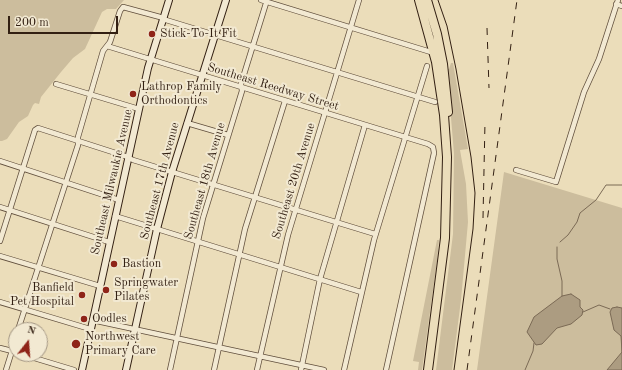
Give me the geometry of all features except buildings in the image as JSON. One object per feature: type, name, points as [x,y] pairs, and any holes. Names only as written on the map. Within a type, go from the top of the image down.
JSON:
[{"type":"highway","points":[[419,0],[437,54],[444,115],[447,199],[442,266],[428,370]]},
{"type":"highway","points":[[426,0],[437,54],[447,92],[451,198],[447,261],[433,370]]},
{"type":"street","name":"Southeast Milwaukie Avenue","points":[[82,370],[150,59],[170,0]]},
{"type":"street","name":"Southeast 17th Avenue","points":[[126,370],[157,229],[172,172],[201,75],[226,0]]},
{"type":"street","points":[[261,0],[437,54]]},
{"type":"street","name":"Southeast 20th Avenue","points":[[257,370],[288,234],[297,209],[359,0]]},
{"type":"street","name":"Southeast 18th Avenue","points":[[170,370],[198,242],[213,184],[266,1]]},
{"type":"street","points":[[516,170],[556,182],[584,92],[599,59],[617,2],[622,6]]},
{"type":"street","points":[[21,322],[78,141],[103,51],[110,42],[120,11],[123,7],[435,102]]},
{"type":"street","name":"Southeast Reedway Street","points":[[107,46],[405,137],[433,147],[434,153],[386,370]]},
{"type":"street","points":[[344,370],[375,234],[427,66]]},
{"type":"street","points":[[56,84],[139,109]]},
{"type":"street","points":[[214,370],[244,229],[256,197],[285,100]]},
{"type":"street","points":[[186,123],[228,136]]},
{"type":"street","points":[[301,368],[320,279],[365,125]]},
{"type":"street","points":[[0,241],[36,130],[38,128],[172,172],[375,234]]},
{"type":"street","points":[[0,161],[119,200]]},
{"type":"street","points":[[0,207],[109,242]]},
{"type":"street","points":[[115,216],[361,292]]},
{"type":"street","points":[[0,256],[100,286]]},
{"type":"street","points":[[0,302],[90,329]]},
{"type":"street","points":[[92,320],[260,356],[301,368],[324,370]]},
{"type":"street","points":[[48,362],[74,370]]},
{"type":"shaded area","points":[[0,0],[124,0],[116,9],[107,9],[102,12],[85,49],[73,58],[41,97],[39,104],[35,103],[33,105],[28,116],[19,122],[7,139],[2,141],[0,141]]},
{"type":"shaded area","points":[[451,63],[453,63],[468,149],[460,150],[466,184],[468,222],[461,300],[452,370],[436,370],[453,234],[454,154],[447,69],[449,69]]},
{"type":"shaded area","points":[[504,172],[622,208],[622,370],[477,370]]},
{"type":"shaded area","points":[[437,240],[439,240],[437,261],[422,370],[418,370],[419,362],[413,361]]},
{"type":"shaded area","points":[[571,294],[580,300],[580,307],[583,310],[582,315],[571,324],[557,328],[542,344],[536,345],[527,332],[534,317],[562,296]]},
{"type":"shaded area","points":[[612,308],[622,308],[622,352],[621,336],[614,330],[610,312]]},
{"type":"shaded area","points":[[622,352],[622,370],[607,370]]},
{"type":"waterway","points":[[560,242],[568,235],[577,222],[580,213],[596,200],[606,185],[622,185]]},
{"type":"waterway","points":[[557,247],[557,259],[562,281],[562,296]]},
{"type":"waterway","points":[[583,312],[599,305],[610,309]]},
{"type":"waterway","points":[[525,370],[533,351],[534,343]]},
{"type":"tram line","points":[[438,0],[447,26],[456,69],[471,157],[475,193],[473,229],[454,370]]},
{"type":"railway","points":[[467,370],[517,0]]},
{"type":"railway","points":[[487,28],[489,88]]},
{"type":"railway","points":[[483,218],[485,122]]},
{"type":"place","name":"Stick-To-It Fit","points":[[152,34]]},
{"type":"place","name":"Lathrop Family Orthodontics","points":[[133,94]]},
{"type":"place","name":"Bastion","points":[[114,264]]},
{"type":"place","name":"Springwater Pilates","points":[[106,290]]},
{"type":"place","name":"Banfield Pet Hospital","points":[[82,295]]},
{"type":"place","name":"Oodles","points":[[84,319]]},
{"type":"place","name":"Northwest Primary Care","points":[[76,344]]}]
